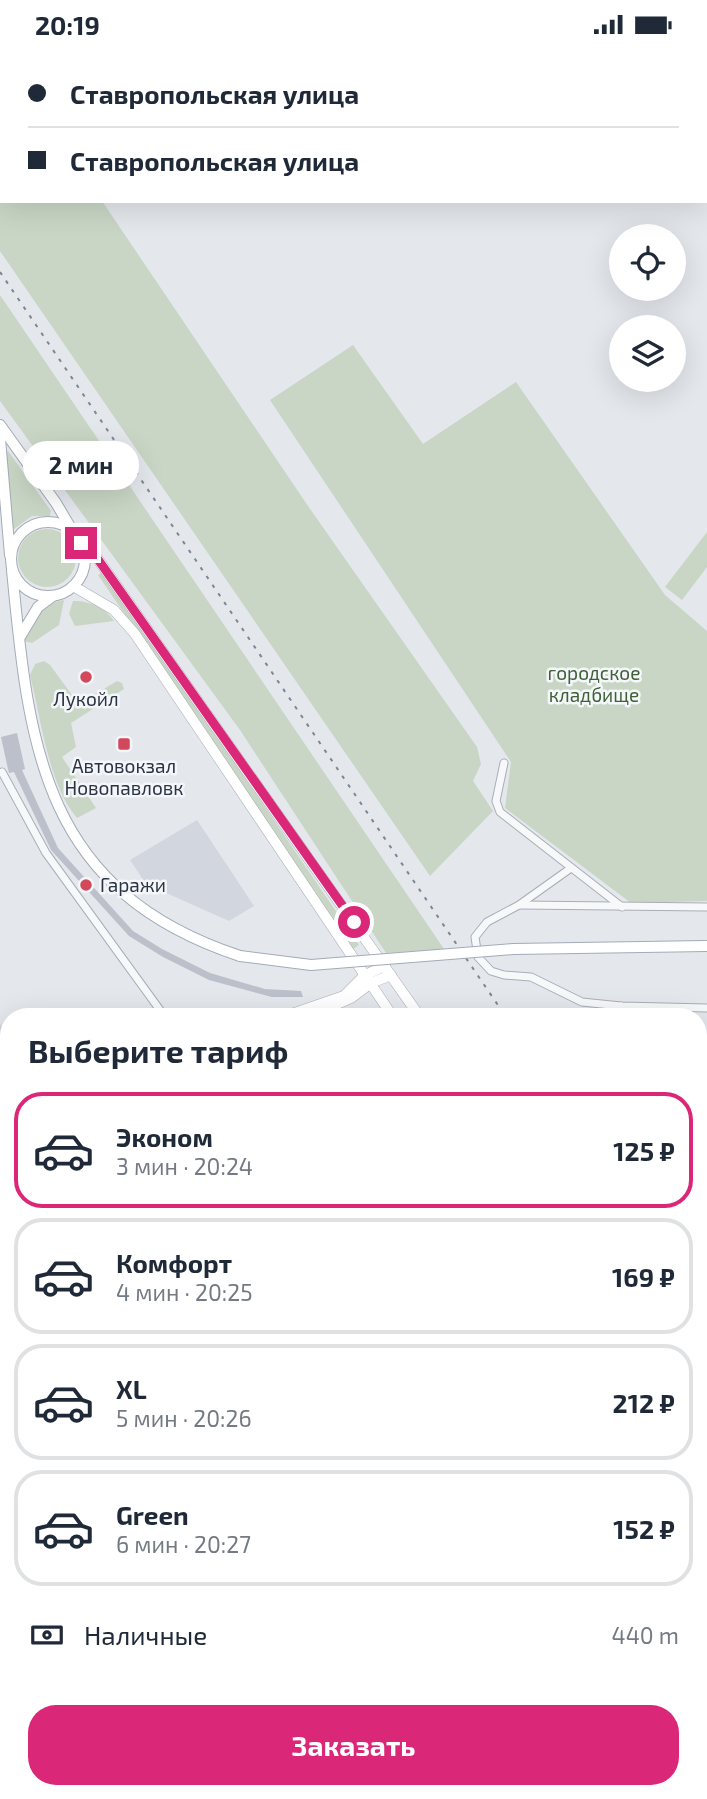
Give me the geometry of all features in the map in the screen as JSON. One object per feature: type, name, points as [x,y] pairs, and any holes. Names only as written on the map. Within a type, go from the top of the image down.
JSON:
[{"type":"main road","points":[[0,425],[56,503],[73,533],[97,558],[414,1008]]},
{"type":"main road","points":[[0,439],[19,640],[29,708],[44,767],[61,816],[76,841],[117,888],[141,908],[204,944],[240,956],[311,965],[513,949],[707,946]]},
{"type":"main road","points":[[54,595],[33,593],[17,579],[11,565],[15,541],[37,524],[57,523],[73,533]]},
{"type":"main road","points":[[19,640],[33,613],[54,595],[73,586],[83,570],[84,552],[81,543]]},
{"type":"main road","points":[[73,586],[114,610],[135,634],[387,1008]]},
{"type":"main road","points":[[309,1008],[344,996],[385,966]]},
{"type":"main road","points":[[335,1008],[351,998],[368,979],[391,975]]},
{"type":"street","points":[[504,763],[496,801],[500,812],[622,907]]},
{"type":"street","points":[[2,772],[46,853],[158,1008]]},
{"type":"street","points":[[571,867],[519,905],[487,922],[475,937],[474,946],[478,957],[491,971],[531,977],[582,1002],[621,1006],[707,1008]]},
{"type":"street","points":[[519,905],[707,907]]},
{"type":"shaded area","points":[[197,820],[254,906],[229,921],[146,884],[130,860]]},
{"type":"green space","points":[[0,203],[103,203],[308,506],[477,747],[481,764],[473,781],[493,811],[430,876],[0,251]]},
{"type":"green space","points":[[0,295],[444,949],[386,953],[240,730],[0,401]]},
{"type":"green space","name":"городское кладбище","points":[[353,345],[423,444],[516,382],[665,595],[707,631],[707,901],[631,903],[505,808],[511,762],[270,400]]},
{"type":"green space","points":[[8,451],[51,511],[50,516],[32,516],[14,529],[10,528],[4,453]]},
{"type":"green space","points":[[41,529],[53,529],[68,537],[76,552],[76,564],[68,579],[53,587],[41,587],[26,579],[18,564],[18,552],[26,537]]},
{"type":"green space","points":[[707,532],[707,567],[682,600],[665,587]]},
{"type":"green space","points":[[104,571],[359,945],[353,949],[98,575]]},
{"type":"green space","points":[[64,600],[59,625],[32,643],[24,641],[43,609]]},
{"type":"green space","points":[[73,601],[96,606],[114,621],[75,626],[69,614]]},
{"type":"green space","points":[[44,661],[50,665],[77,702],[84,701],[117,681],[122,683],[124,689],[71,723],[76,747],[62,757],[96,808],[77,818],[67,804],[52,769],[30,675],[35,664]]},
{"type":"building","name":"Гаражи","points":[[17,733],[25,769],[22,770],[58,848],[133,931],[210,973],[265,989],[301,991],[303,997],[272,997],[209,980],[129,936],[51,850],[14,772],[9,773],[1,737]]},
{"type":"railway","points":[[0,272],[500,1008]]},
{"type":"place","name":"Лукойл","points":[[86,677]]},
{"type":"place","name":"Автовокзал Новопавловк","points":[[124,744]]},
{"type":"place","name":"Гаражи","points":[[86,885]]},
{"type":"route","points":[[81,543],[97,558],[354,922]]}]
